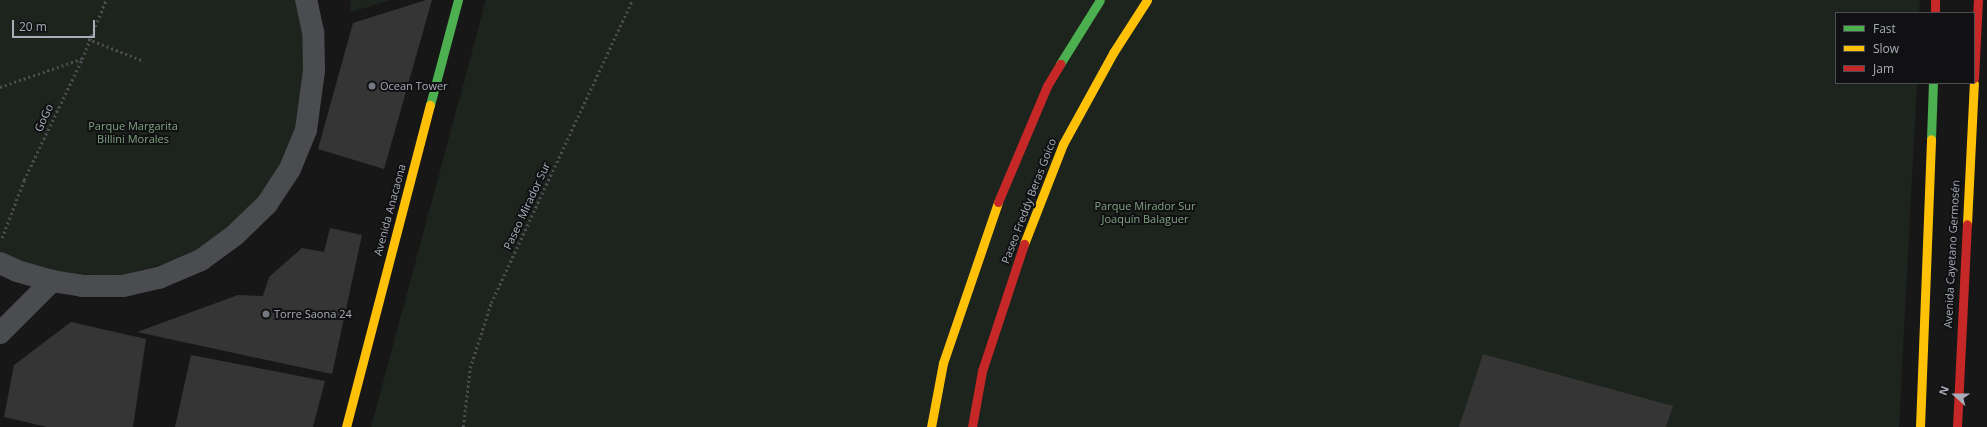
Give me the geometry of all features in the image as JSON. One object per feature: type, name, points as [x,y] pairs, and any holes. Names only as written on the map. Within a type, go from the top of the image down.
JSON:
[{"type":"street","points":[[0,263],[18,271],[52,281],[82,286],[123,286],[159,278],[201,260],[234,235],[266,204],[290,170],[306,130],[314,71],[313,32],[306,0]]},
{"type":"street","name":"Avenida Anacaona","points":[[346,427],[458,0]]},
{"type":"street","points":[[931,427],[943,363],[998,201],[1047,86],[1100,0]]},
{"type":"street","name":"Paseo Freddy Beras Goico","points":[[972,427],[985,363],[1022,251],[1064,144],[1113,53],[1147,0]]},
{"type":"street","points":[[1935,0],[1935,12]]},
{"type":"street","points":[[1975,58],[1978,0]]},
{"type":"street","points":[[1920,427],[1933,84]]},
{"type":"street","name":"Avenida Cayetano Germosén","points":[[1957,427],[1974,84]]},
{"type":"street","points":[[0,333],[52,281]]},
{"type":"path","name":"GoGo","points":[[0,244],[24,180],[82,59],[88,39],[106,0]]},
{"type":"path","name":"Paseo Mirador Sur","points":[[463,427],[470,368],[491,303],[632,0]]},
{"type":"path","points":[[88,39],[144,61]]},
{"type":"path","points":[[0,86],[82,59]]},
{"type":"green space","name":"Parque Margarita Billini Morales","points":[[0,0],[298,0],[303,11],[307,74],[298,131],[269,186],[249,209],[203,248],[175,261],[113,278],[49,270],[17,263],[0,251]]},
{"type":"green space","points":[[350,0],[391,0],[351,12]]},
{"type":"green space","name":"Parque Mirador Sur Joaquín Balaguer","points":[[486,0],[1920,0],[1919,12],[1835,12],[1835,84],[1917,84],[1899,427],[371,427]]},
{"type":"building","name":"Ocean Tower","points":[[426,0],[432,0],[384,169],[318,149],[353,23]]},
{"type":"building","name":"Torre Saona 24","points":[[330,228],[362,235],[332,374],[137,332],[238,295],[263,296],[269,277],[302,248],[324,252]]},
{"type":"building","points":[[71,322],[146,339],[133,427],[47,427],[4,417],[14,365]]},
{"type":"building","points":[[1483,354],[1673,406],[1666,427],[1459,427]]},
{"type":"building","points":[[191,355],[325,381],[313,427],[175,427]]},
{"type":"traffic: fast","points":[[430,105],[458,0]]},
{"type":"traffic: fast","points":[[1060,64],[1100,0]]},
{"type":"traffic: fast","points":[[1931,139],[1933,84]]},
{"type":"traffic: slow","points":[[1024,244],[1063,144],[1113,53],[1147,0]]},
{"type":"traffic: slow","points":[[1967,224],[1974,84]]},
{"type":"traffic: slow","points":[[346,427],[430,105]]},
{"type":"traffic: slow","points":[[1920,427],[1931,139]]},
{"type":"traffic: slow","points":[[931,427],[943,363],[998,202]]},
{"type":"traffic: jam","points":[[1935,0],[1935,12]]},
{"type":"traffic: jam","points":[[1975,58],[1978,0]]},
{"type":"traffic: jam","points":[[998,202],[1047,86],[1060,64]]},
{"type":"traffic: jam","points":[[1957,427],[1967,224]]},
{"type":"traffic: jam","points":[[972,427],[982,371],[1024,244]]},
{"type":"place","name":"Ocean Tower","points":[[372,86]]},
{"type":"place","name":"Torre Saona 24","points":[[266,314]]}]
